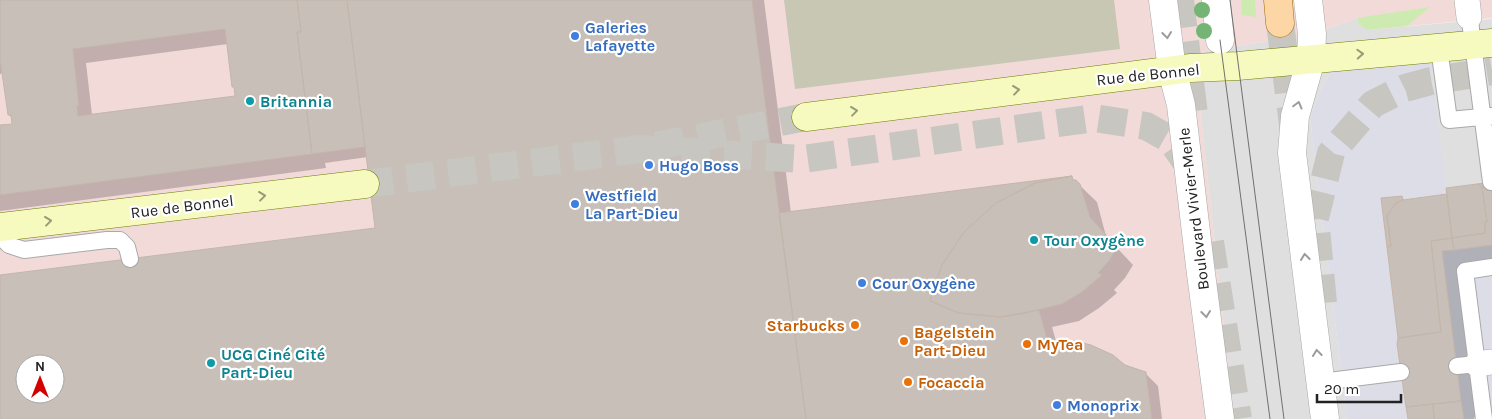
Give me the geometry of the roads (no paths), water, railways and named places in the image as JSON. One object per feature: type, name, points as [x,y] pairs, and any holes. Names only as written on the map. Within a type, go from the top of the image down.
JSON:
[{"type":"main road","name":"Rue de Bonnel","points":[[806,117],[1181,69],[1238,66],[1439,48],[1474,25]]},
{"type":"main road","name":"Rue de Bonnel","points":[[0,227],[365,184]]},
{"type":"street","name":"Boulevard Vivier-Merle","points":[[1163,0],[1181,69],[1181,105],[1220,419]]},
{"type":"street","points":[[1216,0],[1220,40]]},
{"type":"street","points":[[1308,0],[1312,34],[1311,59],[1295,116],[1292,153],[1325,419]]},
{"type":"lane","points":[[1474,25],[1482,117],[1491,182]]},
{"type":"lane","points":[[1181,69],[1211,52],[1220,40]]},
{"type":"lane","points":[[1439,48],[1449,120],[1482,117]]},
{"type":"lane","points":[[0,236],[9,245],[24,250],[120,240],[127,247],[130,259]]},
{"type":"lane","points":[[1484,419],[1475,364],[1465,271],[1492,267]]},
{"type":"lane","points":[[1321,382],[1401,372]]},
{"type":"tunnel","points":[[1180,0],[1195,123]]},
{"type":"tunnel","points":[[1280,23],[1293,125]]},
{"type":"tunnel","points":[[1323,303],[1315,218],[1331,153],[1373,104],[1405,88],[1431,81],[1492,71]]},
{"type":"tunnel","points":[[365,184],[640,149],[806,117]]},
{"type":"tunnel","points":[[640,149],[803,159],[1094,118],[1146,126],[1171,140],[1193,172]]},
{"type":"tunnel","points":[[1210,242],[1238,419]]},
{"type":"tram line","points":[[1230,0],[1284,419]]},
{"type":"tram line","points":[[1220,40],[1270,419]]},
{"type":"place","name":"Galeries Lafayette","points":[[575,36]]},
{"type":"place","name":"Britannia","points":[[250,101]]},
{"type":"place","name":"Hugo Boss","points":[[649,165]]},
{"type":"place","name":"Westfield La Part-Dieu","points":[[575,204]]},
{"type":"place","name":"Tour Oxygène","points":[[1034,240]]},
{"type":"place","name":"Cour Oxygène","points":[[862,283]]},
{"type":"place","name":"Starbucks","points":[[855,325]]},
{"type":"place","name":"Bagelstein Part-Dieu","points":[[904,341]]},
{"type":"place","name":"MyTea","points":[[1027,344]]},
{"type":"place","name":"UCG Ciné Cité Part-Dieu","points":[[211,363]]},
{"type":"place","name":"Focaccia","points":[[908,382]]},
{"type":"place","name":"Monoprix","points":[[1057,405]]}]
